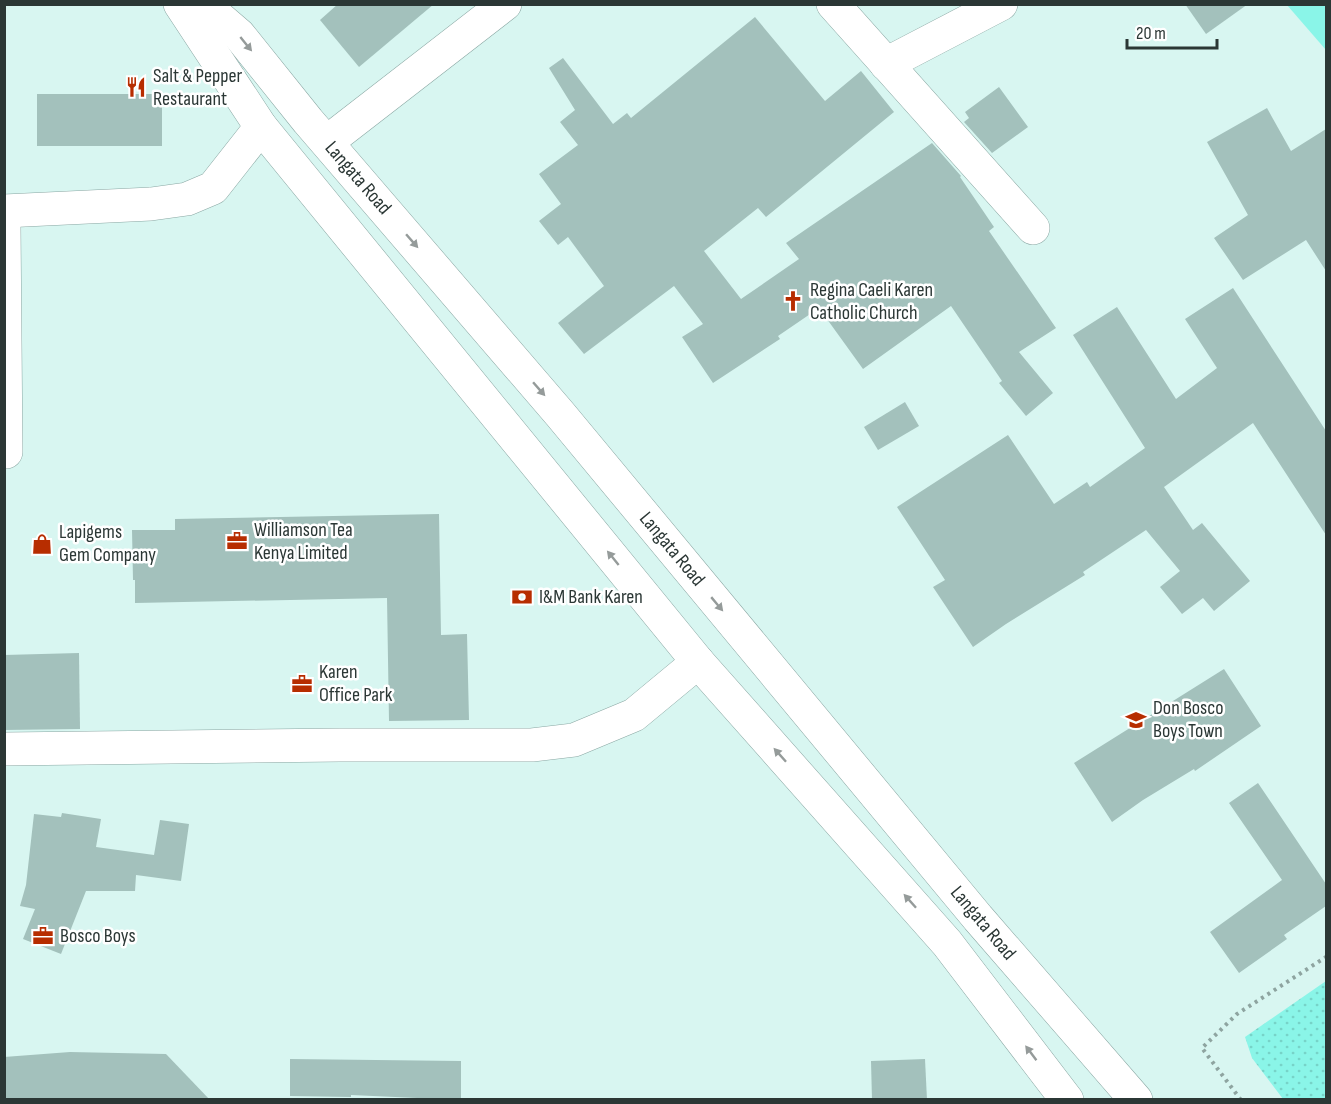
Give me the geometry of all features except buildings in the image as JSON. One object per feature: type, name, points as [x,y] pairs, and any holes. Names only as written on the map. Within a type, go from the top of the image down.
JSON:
[{"type":"main road","name":"Langata Road","points":[[180,4],[261,127],[698,662],[947,943],[1067,1100]]},
{"type":"main road","name":"Langata Road","points":[[203,4],[239,35],[327,142],[560,414],[984,924],[1136,1100]]},
{"type":"main road","points":[[327,142],[505,4]]},
{"type":"main road","points":[[833,4],[1033,228]]},
{"type":"main road","points":[[886,64],[1001,4]]},
{"type":"main road","points":[[4,211],[151,204],[187,199],[213,188],[261,127]]},
{"type":"main road","points":[[4,225],[6,452]]},
{"type":"main road","points":[[4,749],[532,745],[574,740],[634,715],[698,662]]},
{"type":"path","points":[[1241,1100],[1202,1048],[1237,1014],[1326,957]]},
{"type":"shaded area","points":[[1287,5],[1326,5],[1326,50]]},
{"type":"shaded area","points":[[1326,981],[1326,1099],[1283,1099],[1252,1058],[1245,1037]]},
{"type":"place","name":"Salt & Pepper Restaurant","points":[[136,87]]},
{"type":"place","name":"Regina Caeli Karen Catholic Church","points":[[793,301]]},
{"type":"place","name":"Williamson Tea Kenya Limited","points":[[237,541]]},
{"type":"place","name":"Lapigems Gem Company","points":[[42,544]]},
{"type":"place","name":"I&M Bank Karen","points":[[522,597]]},
{"type":"place","name":"Karen Office Park","points":[[302,684]]},
{"type":"place","name":"Don Bosco Boys Town","points":[[1136,720]]},
{"type":"place","name":"Bosco Boys","points":[[43,936]]}]
